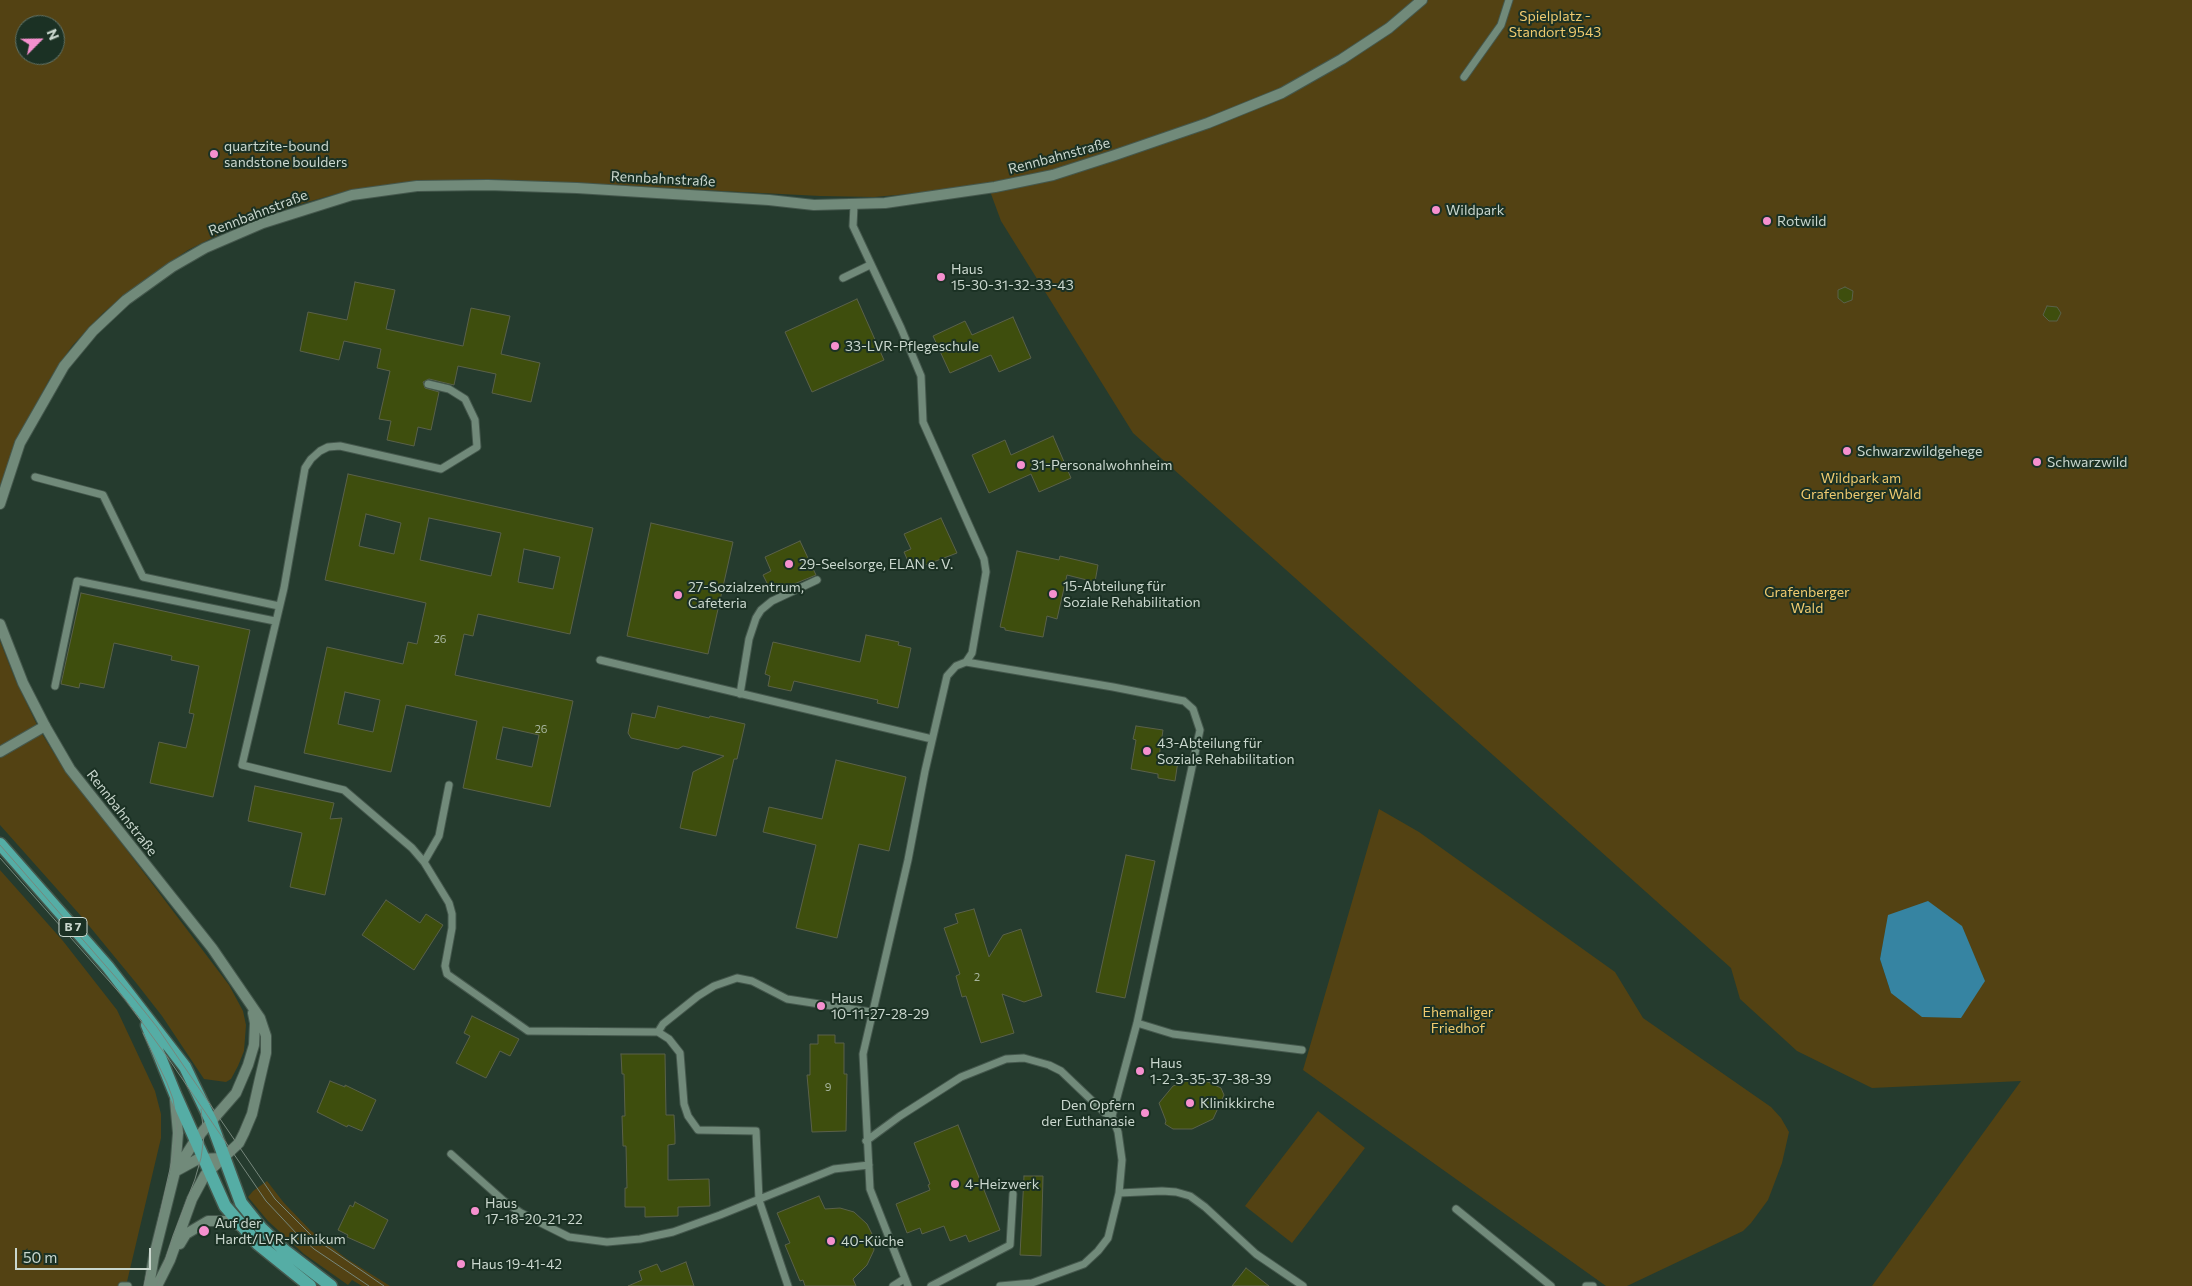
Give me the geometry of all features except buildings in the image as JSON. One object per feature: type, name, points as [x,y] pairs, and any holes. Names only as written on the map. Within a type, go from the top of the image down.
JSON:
[{"type":"main road","name":"B 7","points":[[0,844],[108,967],[185,1068],[211,1121],[241,1203],[261,1228],[284,1250],[331,1286]]},
{"type":"main road","name":"B 7","points":[[143,1013],[175,1094],[225,1206],[240,1226],[268,1254],[310,1286]]},
{"type":"street","name":"Rennbahnstraße","points":[[0,504],[20,443],[64,366],[93,331],[126,300],[172,267],[205,248],[262,223],[352,195],[417,186],[488,185],[558,188],[769,200],[814,205],[886,203],[974,191],[1053,175],[1208,123],[1282,93],[1313,77],[1389,28],[1422,0]]},
{"type":"street","name":"Rennbahnstraße","points":[[0,624],[23,682],[45,726],[76,777],[212,948],[260,1018],[266,1036],[266,1054],[248,1124],[239,1143],[205,1175],[192,1199],[170,1260]]},
{"type":"street","points":[[0,752],[45,726]]},
{"type":"street","name":"Rennbahnstraße","points":[[175,1172],[196,1139],[236,1093],[254,1045],[255,1023],[250,1002]]},
{"type":"street","points":[[149,1286],[156,1247],[175,1172],[178,1133],[175,1094]]},
{"type":"street","points":[[175,1172],[192,1161],[204,1158],[224,1158]]},
{"type":"street","points":[[157,1286],[186,1234],[199,1225],[218,1220],[230,1221],[240,1226]]},
{"type":"lane","points":[[1464,77],[1501,25],[1509,0]]},
{"type":"lane","points":[[854,205],[853,226],[901,328],[921,376],[923,422],[984,559],[986,572],[982,599],[972,653],[966,662]]},
{"type":"lane","points":[[843,278],[870,265]]},
{"type":"lane","points":[[428,384],[448,389],[465,399],[475,420],[478,447],[441,469],[340,446],[320,450],[311,458],[305,468],[279,606],[242,765],[344,790],[412,848],[424,862],[449,903],[452,914],[450,944],[445,966],[448,974],[528,1031],[658,1032],[669,1039],[680,1053],[684,1104],[688,1116],[698,1130],[756,1131],[759,1200],[788,1286]]},
{"type":"lane","points":[[35,477],[103,495],[143,577],[279,606]]},
{"type":"lane","points":[[740,694],[749,639],[756,618],[761,610],[772,601],[817,580]]},
{"type":"lane","points":[[55,686],[77,581],[275,621]]},
{"type":"lane","points":[[600,660],[932,738]]},
{"type":"lane","points":[[893,1286],[906,1283],[870,1188],[862,1054],[908,860],[932,738],[947,676],[956,666],[966,662],[1113,686],[1184,701],[1193,709],[1200,730],[1198,747],[1189,780],[1137,1023],[1112,1116],[1118,1132],[1122,1160],[1119,1193],[1108,1238],[1098,1252],[1084,1264],[1032,1283],[1000,1286]]},
{"type":"lane","points":[[424,862],[439,836],[449,785]]},
{"type":"lane","points":[[658,1032],[663,1024],[698,996],[714,986],[737,978],[752,981],[787,999],[871,1012]]},
{"type":"lane","points":[[1137,1023],[1173,1034],[1302,1050]]},
{"type":"lane","points":[[866,1141],[900,1116],[961,1077],[1006,1059],[1033,1060],[1055,1068],[1073,1082],[1105,1113],[1112,1116]]},
{"type":"lane","points":[[451,1154],[504,1201],[521,1213],[570,1237],[607,1242],[640,1239],[673,1232],[759,1200],[834,1169],[868,1165]]},
{"type":"lane","points":[[1119,1193],[1162,1191],[1190,1196],[1205,1207],[1256,1254],[1303,1286]]},
{"type":"lane","points":[[931,1286],[1010,1245],[1013,1194]]},
{"type":"lane","points":[[1456,1209],[1551,1286]]},
{"type":"lane","points":[[122,1286],[128,1286]]},
{"type":"lane","points":[[1586,1286],[1593,1286]]},
{"type":"green space","name":"Grafenberger Wald","points":[[0,0],[2192,0],[2192,1286],[1872,1286],[2021,1081],[1872,1088],[1797,1051],[1740,999],[1731,968],[1133,433],[1001,221],[987,183],[930,192],[874,197],[820,196],[489,179],[415,181],[350,190],[290,207],[230,229],[188,250],[148,277],[103,313],[72,346],[49,380],[17,440],[0,487]],"holes":[[[1889,915],[1891,993],[1880,959]]]},
{"type":"green space","points":[[0,641],[15,679],[39,729],[57,758],[229,985],[243,1011],[246,1025],[244,1051],[231,1079],[226,1082],[204,1079],[162,1016],[137,984],[81,916],[0,825]]},
{"type":"green space","name":"Ehemaliger Friedhof","points":[[1379,809],[1419,832],[1615,972],[1643,1018],[1771,1107],[1781,1118],[1789,1132],[1782,1163],[1768,1200],[1743,1231],[1627,1286],[1606,1286],[1303,1070]]},
{"type":"green space","points":[[0,870],[63,941],[117,1010],[155,1091],[161,1114],[161,1138],[126,1286],[0,1286]]},
{"type":"green space","points":[[1318,1111],[1365,1148],[1292,1243],[1245,1206]]},
{"type":"green space","points":[[267,1181],[284,1203],[310,1230],[347,1259],[390,1286],[362,1286],[352,1280],[348,1285],[304,1254],[268,1221],[248,1197]]},
{"type":"water","points":[[1928,901],[1962,926],[1985,981],[1961,1018],[1922,1017],[1891,993],[1880,959],[1888,915]]},
{"type":"tram line","points":[[0,845],[157,1027],[275,1199],[314,1238],[384,1286]]},
{"type":"tram line","points":[[0,858],[125,999],[266,1201],[314,1249],[369,1286]]},
{"type":"tram line","points":[[143,1033],[173,1099],[177,1124],[174,1151],[144,1286]]},
{"type":"tram line","points":[[157,1286],[201,1158],[204,1136],[201,1109]]},
{"type":"place","name":"quartzite-bound sandstone boulders","points":[[214,154]]},
{"type":"place","name":"Wildpark","points":[[1436,210]]},
{"type":"place","name":"Rotwild","points":[[1767,221]]},
{"type":"place","name":"Haus 15-30-31-32-33-43","points":[[941,277]]},
{"type":"place","name":"33-LVR-Pflegeschule","points":[[835,346]]},
{"type":"place","name":"Schwarzwildgehege","points":[[1847,451]]},
{"type":"place","name":"Schwarzwild","points":[[2037,462]]},
{"type":"place","name":"31-Personalwohnheim","points":[[1021,465]]},
{"type":"place","name":"29-Seelsorge, ELAN e. V.","points":[[789,564]]},
{"type":"place","name":"15-Abteilung für Soziale Rehabilitation","points":[[1053,594]]},
{"type":"place","name":"27-Sozialzentrum, Cafeteria","points":[[678,595]]},
{"type":"place","name":"43-Abteilung für Soziale Rehabilitation","points":[[1147,751]]},
{"type":"place","name":"Haus 10-11-27-28-29","points":[[821,1006]]},
{"type":"place","name":"Haus 1-2-3-35-37-38-39","points":[[1140,1071]]},
{"type":"place","name":"Klinikkirche","points":[[1190,1103]]},
{"type":"place","name":"Den Opfern der Euthanasie","points":[[1145,1113]]},
{"type":"place","name":"4-Heizwerk","points":[[955,1184]]},
{"type":"place","name":"Haus 17-18-20-21-22","points":[[475,1211]]},
{"type":"place","name":"Auf der Hardt/LVR-Klinikum","points":[[204,1231]]},
{"type":"place","name":"40-Küche","points":[[831,1241]]},
{"type":"place","name":"Haus 19-41-42","points":[[461,1264]]},
{"type":"park label","name":"Spielplatz - Standort 9543","points":[[1555,24]]},
{"type":"park label","name":"Wildpark am Grafenberger Wald","points":[[1861,486]]}]
